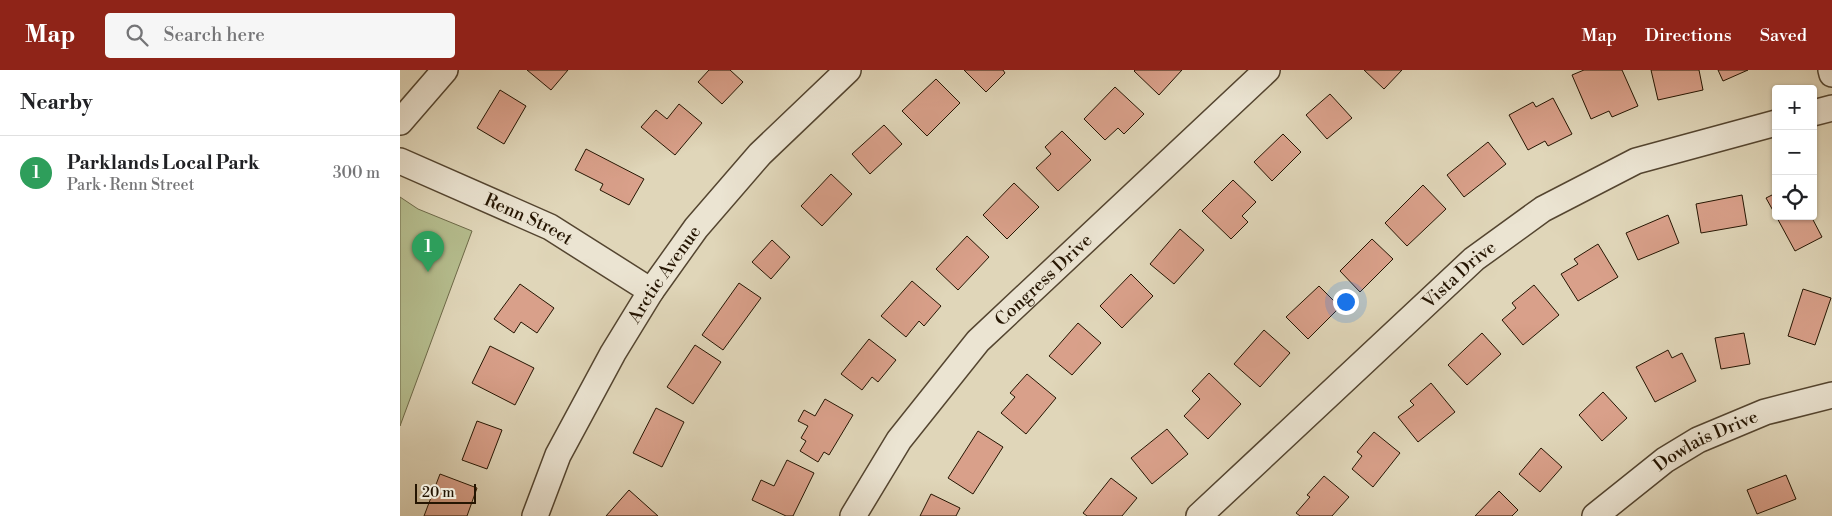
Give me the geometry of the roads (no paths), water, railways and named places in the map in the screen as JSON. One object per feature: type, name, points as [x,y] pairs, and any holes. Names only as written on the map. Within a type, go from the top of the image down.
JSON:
[{"type":"street","points":[[400,122],[445,70]]},
{"type":"street","name":"Arctic Avenue","points":[[535,516],[558,455],[612,353],[651,291],[696,228],[760,154],[848,70]]},
{"type":"street","name":"Congress Drive","points":[[853,516],[899,440],[978,340],[1267,70]]},
{"type":"street","points":[[1831,70],[1832,74]]},
{"type":"street","points":[[1817,112],[1832,108]]},
{"type":"street","name":"Vista Drive","points":[[1198,516],[1474,259],[1543,209],[1636,161],[1772,124]]},
{"type":"street","name":"Renn Street","points":[[400,161],[550,227],[651,291]]},
{"type":"street","name":"Dowlais Drive","points":[[1595,516],[1666,460],[1698,440],[1765,412],[1832,395]]},
{"type":"place","name":"Parklands Local Park","points":[[428,272]]}]
